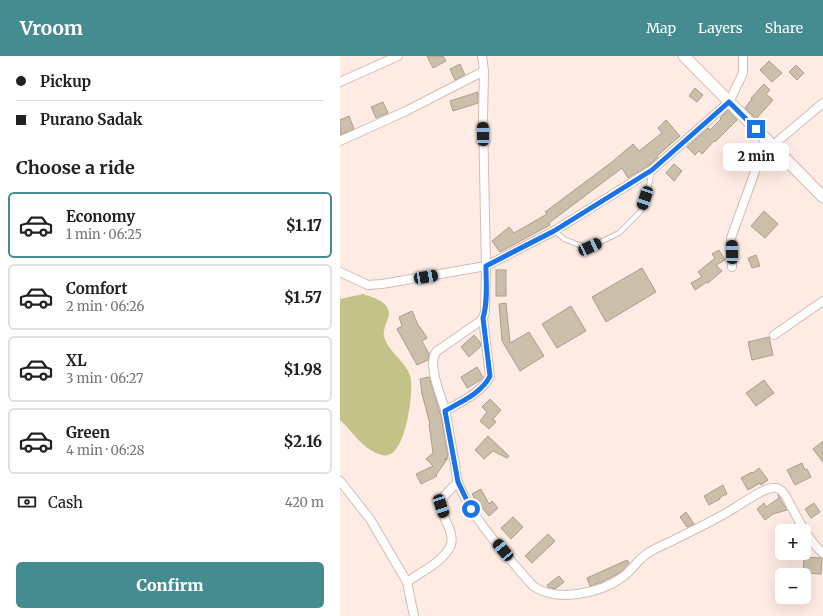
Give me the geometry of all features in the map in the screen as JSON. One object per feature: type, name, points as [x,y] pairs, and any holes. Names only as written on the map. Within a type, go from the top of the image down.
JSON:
[{"type":"main road","points":[[684,56],[823,197]]},
{"type":"street","points":[[340,82],[398,56]]},
{"type":"street","points":[[445,411],[481,389],[490,376],[483,318],[485,307],[486,266],[483,119],[484,71],[482,56]]},
{"type":"street","points":[[340,272],[368,285],[382,284],[486,266],[554,231],[652,170],[729,102],[743,73],[742,56]]},
{"type":"street","points":[[340,141],[406,111],[484,71]]},
{"type":"street","points":[[732,267],[731,238],[757,166],[768,142],[823,103]]},
{"type":"street","points":[[774,335],[823,301]]},
{"type":"street","points":[[483,318],[434,355],[433,367],[445,411],[458,482],[471,509],[483,525],[533,586],[540,591],[547,593],[580,594],[608,586],[624,576],[645,555],[726,514],[772,487],[778,488],[783,492],[805,530],[818,549],[823,553]]},
{"type":"street","points":[[340,481],[370,519],[395,560],[407,582],[414,616]]},
{"type":"street","points":[[407,582],[439,560],[450,546],[452,536],[441,506],[442,498],[458,482]]},
{"type":"lane","points":[[554,231],[564,239],[579,245],[590,247],[619,233],[641,210],[649,186],[652,170]]},
{"type":"shaded area","points":[[363,294],[379,300],[387,307],[389,314],[384,329],[384,336],[390,348],[403,363],[411,380],[411,399],[406,426],[402,439],[397,448],[390,454],[382,455],[370,450],[340,420],[340,299]]},
{"type":"building","points":[[427,56],[443,56],[446,61],[433,68]]},
{"type":"building","points":[[769,61],[782,73],[772,82],[760,70]]},
{"type":"building","points":[[460,64],[465,75],[455,80],[450,69]]},
{"type":"building","points":[[796,65],[804,73],[797,80],[789,72]]},
{"type":"building","points":[[764,84],[770,90],[766,94],[773,100],[756,119],[745,108],[752,99],[751,98]]},
{"type":"building","points":[[695,88],[703,95],[697,102],[689,96]]},
{"type":"building","points":[[478,92],[478,103],[453,111],[450,101]]},
{"type":"building","points":[[383,102],[388,113],[376,118],[371,107]]},
{"type":"building","points":[[728,110],[737,120],[702,154],[699,151],[695,155],[687,147],[708,128],[710,130]]},
{"type":"building","points":[[349,116],[354,129],[340,135],[340,120]]},
{"type":"building","points":[[666,120],[680,136],[657,156],[658,157],[651,164],[628,178],[622,168],[549,223],[550,225],[500,252],[492,241],[509,227],[514,233],[547,214],[545,212],[612,162],[633,144],[639,151],[662,133],[658,128]]},
{"type":"building","points":[[674,164],[682,171],[674,181],[666,173]]},
{"type":"building","points":[[764,211],[778,224],[765,238],[751,226]]},
{"type":"building","points":[[719,250],[725,260],[716,265],[722,271],[708,283],[707,282],[695,290],[691,283],[702,277],[698,272],[715,258],[712,254]]},
{"type":"building","points":[[756,255],[760,266],[752,268],[748,258]]},
{"type":"building","points":[[642,268],[656,292],[606,322],[592,297]]},
{"type":"building","points":[[496,270],[506,270],[506,296],[496,296]]},
{"type":"building","points":[[506,303],[510,343],[529,332],[544,356],[520,371],[502,341],[499,304]]},
{"type":"building","points":[[571,306],[586,331],[557,348],[542,324]]},
{"type":"building","points":[[412,311],[419,327],[427,338],[422,341],[429,354],[428,360],[417,365],[397,329],[402,326],[399,317]]},
{"type":"building","points":[[474,335],[480,342],[481,346],[469,357],[461,347]]},
{"type":"building","points":[[769,337],[773,355],[752,360],[748,342]]},
{"type":"building","points":[[477,367],[483,377],[481,380],[467,388],[461,377]]},
{"type":"building","points":[[429,377],[441,416],[448,456],[444,460],[448,458],[436,475],[437,476],[421,484],[416,474],[433,466],[426,459],[433,453],[430,424],[422,394],[420,379]]},
{"type":"building","points":[[764,380],[774,393],[756,406],[746,393]]},
{"type":"building","points":[[490,399],[501,410],[493,419],[496,422],[489,429],[480,421],[487,412],[482,407]]},
{"type":"building","points":[[488,436],[509,456],[507,458],[493,451],[484,459],[475,450]]},
{"type":"building","points":[[823,441],[823,462],[813,449]]},
{"type":"building","points":[[802,463],[805,470],[807,469],[811,477],[795,485],[787,470]]},
{"type":"building","points":[[759,468],[768,480],[761,485],[760,483],[748,490],[741,478],[752,472],[753,473]]},
{"type":"building","points":[[723,485],[727,494],[709,505],[704,496]]},
{"type":"building","points":[[481,489],[489,504],[492,501],[498,508],[489,516],[472,494]]},
{"type":"building","points":[[778,495],[787,510],[773,514],[765,520],[757,509],[764,503],[766,507],[779,498]]},
{"type":"building","points":[[814,503],[820,512],[811,518],[805,509]]},
{"type":"building","points":[[686,512],[694,524],[687,527],[680,517]]},
{"type":"building","points":[[513,517],[523,527],[511,539],[501,528]]},
{"type":"building","points":[[548,534],[555,541],[532,563],[525,556]]},
{"type":"building","points":[[811,557],[822,558],[821,574],[811,573],[811,568],[803,568],[804,560],[811,560]]},
{"type":"building","points":[[627,560],[629,563],[621,572],[602,582],[590,586],[587,578]]},
{"type":"building","points":[[559,576],[564,582],[555,589],[548,587],[547,585]]},
{"type":"route","points":[[471,509],[458,482],[445,411],[481,389],[490,376],[483,318],[485,312],[486,266],[554,231],[652,170],[729,102],[756,129]]}]
